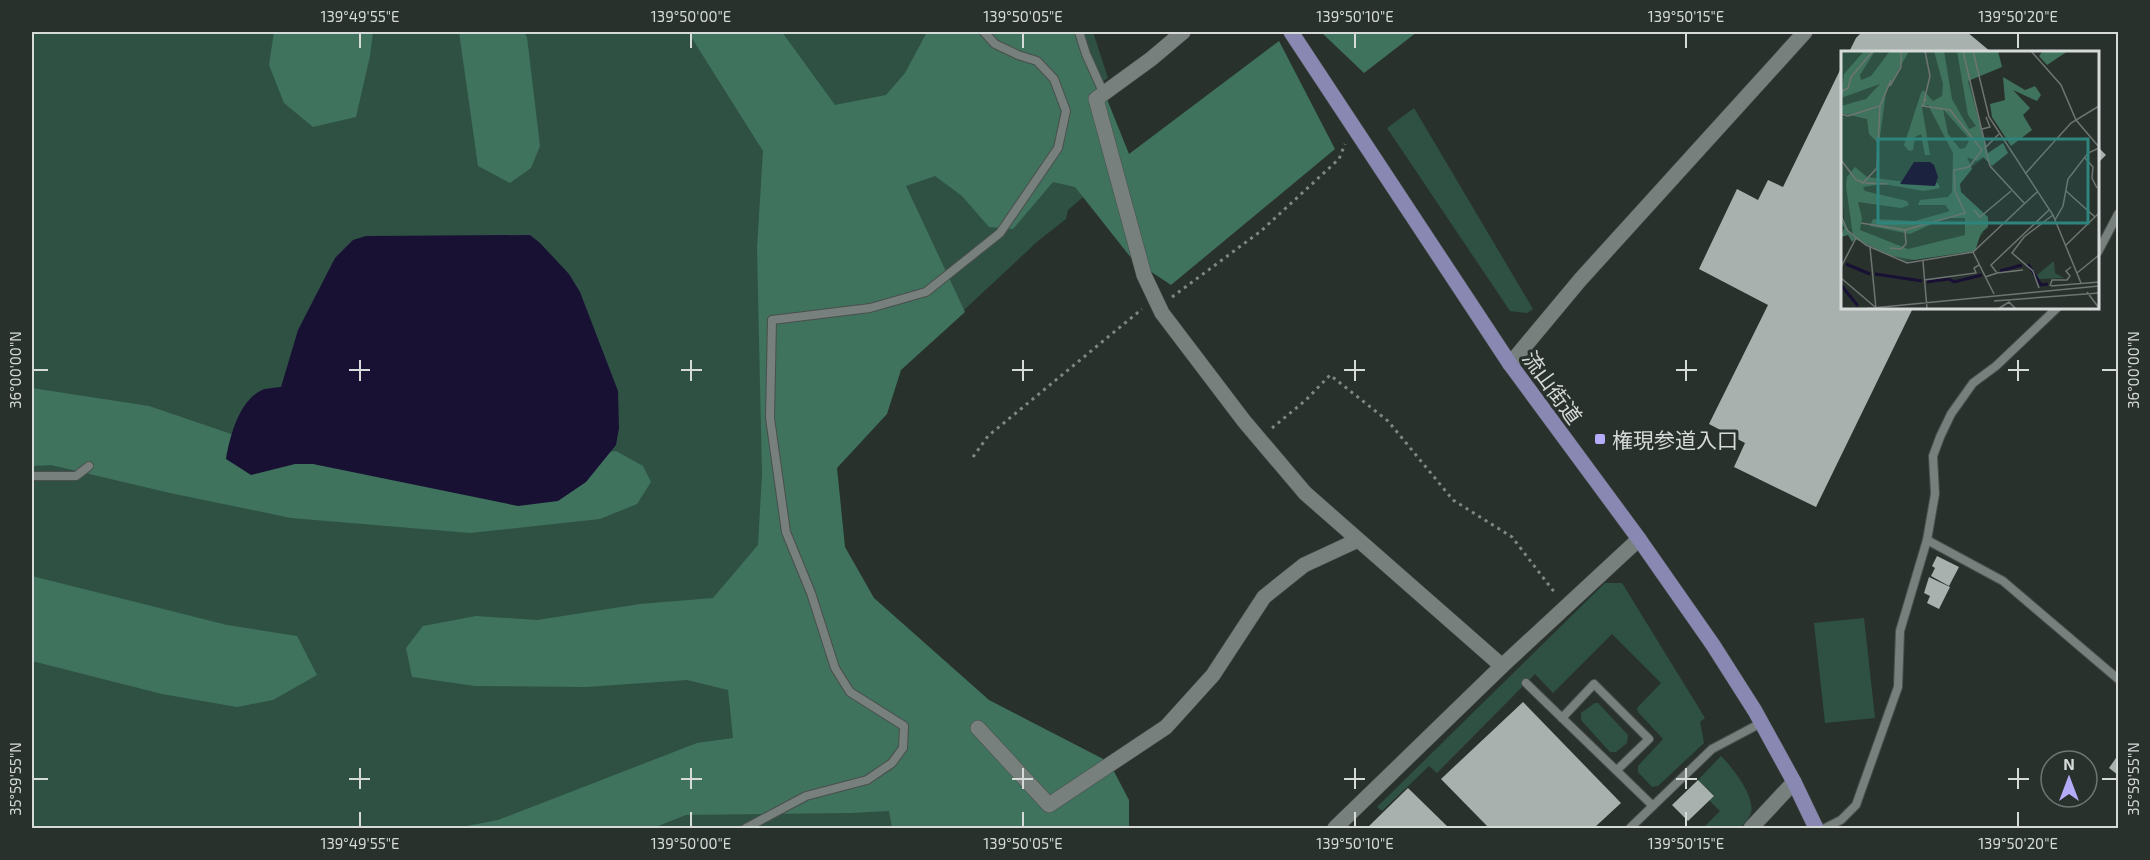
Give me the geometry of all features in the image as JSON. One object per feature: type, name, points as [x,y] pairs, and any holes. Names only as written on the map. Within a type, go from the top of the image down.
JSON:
[{"type":"main road","name":"流山街道","points":[[1291,32],[1510,364],[1639,539],[1713,645],[1761,723],[1794,782],[1816,828]]},
{"type":"street","points":[[1184,32],[1096,99],[1144,275],[1157,302],[1259,439],[1305,493],[1502,666]]},
{"type":"street","points":[[1510,364],[1588,272],[1805,32]]},
{"type":"street","points":[[1335,828],[1502,666],[1639,539]]},
{"type":"street","points":[[978,728],[1049,805],[1167,727],[1213,675],[1264,597],[1304,565],[1358,540]]},
{"type":"street","points":[[1751,828],[1794,782]]},
{"type":"lane","points":[[746,828],[806,796],[867,780],[892,763],[903,748],[904,726],[850,692],[835,668],[811,593],[786,532],[770,418],[772,320],[870,308],[926,292],[1000,233],[1058,148],[1066,111],[1054,79],[1037,62],[995,44],[984,32]]},
{"type":"lane","points":[[1079,32],[1104,94]]},
{"type":"lane","points":[[2099,248],[2118,214]]},
{"type":"lane","points":[[1825,828],[1841,820],[1856,805],[1898,687],[1900,630],[1927,540],[1935,494],[1933,456],[1951,414],[1973,383],[1996,366],[2055,309]]},
{"type":"lane","points":[[32,476],[76,476],[89,466]]},
{"type":"lane","points":[[1927,540],[2003,580],[2118,680]]},
{"type":"lane","points":[[1526,683],[1653,806]]},
{"type":"lane","points":[[1562,718],[1594,684],[1649,739],[1617,770]]},
{"type":"lane","points":[[1630,828],[1712,749],[1761,723]]},
{"type":"path","points":[[973,456],[988,436],[1157,302],[1261,231],[1339,159],[1353,125]]},
{"type":"path","points":[[1259,439],[1306,400],[1330,375],[1388,421],[1453,500],[1512,537],[1566,607]]},
{"type":"green space","points":[[32,32],[1093,32],[1108,78],[1086,93],[1109,175],[1068,210],[1066,219],[1038,241],[936,336],[840,382],[809,529],[1060,828],[32,828]]},
{"type":"green space","points":[[274,32],[373,32],[356,117],[313,127],[284,103],[269,65]]},
{"type":"green space","points":[[459,32],[524,32],[527,37],[540,146],[531,168],[510,183],[478,166]]},
{"type":"green space","points":[[688,32],[782,32],[835,105],[886,95],[905,73],[927,32],[1080,32],[1129,154],[1279,41],[1335,149],[1171,285],[1132,259],[1075,187],[1053,182],[1013,229],[989,227],[962,196],[935,176],[906,186],[965,312],[901,370],[887,414],[837,468],[845,547],[874,598],[989,700],[1109,762],[1129,800],[1129,828],[892,828],[889,811],[686,815],[653,828],[457,828],[498,820],[697,743],[733,738],[728,690],[687,680],[586,687],[475,686],[412,677],[406,648],[423,626],[476,616],[537,620],[640,604],[713,598],[758,545],[762,474],[757,248],[763,151]]},
{"type":"green space","points":[[1321,32],[1417,32],[1364,73]]},
{"type":"green space","points":[[1414,108],[1533,309],[1527,313],[1510,311],[1387,128]]},
{"type":"green space","points":[[32,388],[149,406],[246,439],[563,457],[616,451],[643,466],[651,482],[637,504],[600,519],[470,533],[291,518],[51,465],[32,466]]},
{"type":"green space","points":[[32,576],[227,625],[297,636],[317,675],[273,700],[237,707],[162,694],[32,661]]},
{"type":"green space","points":[[1605,583],[1622,583],[1705,718],[1700,722],[1704,743],[1658,786],[1652,787],[1638,772],[1638,766],[1663,739],[1638,712],[1637,708],[1661,683],[1612,634],[1553,693],[1535,674],[1437,773],[1429,766],[1382,811],[1377,807]]},
{"type":"green space","points":[[1864,618],[1875,718],[1825,723],[1814,623]]},
{"type":"green space","points":[[1598,703],[1628,735],[1627,743],[1616,752],[1610,752],[1581,720],[1581,713]]},
{"type":"green space","points":[[1721,756],[1737,775],[1750,799],[1751,813],[1740,828],[1703,828],[1720,811],[1709,800],[1714,795],[1698,780]]},
{"type":"shaded area","points":[[530,235],[569,274],[580,292],[618,391],[619,428],[616,445],[586,482],[558,501],[518,506],[313,464],[295,464],[251,475],[226,459],[233,430],[247,402],[262,390],[281,387],[298,330],[335,258],[353,240],[366,236]]},
{"type":"building","points":[[1862,32],[1967,32],[1990,51],[1850,51]]},
{"type":"building","points":[[1841,68],[1841,309],[1913,309],[1816,507],[1734,467],[1745,443],[1709,424],[1768,305],[1699,269],[1737,189],[1758,200],[1768,180],[1783,187]]},
{"type":"building","points":[[2099,148],[2106,155],[2099,162]]},
{"type":"building","points":[[1937,556],[1959,567],[1949,586],[1931,576],[1935,568],[1932,566]]},
{"type":"building","points":[[1929,577],[1950,587],[1939,609],[1927,603],[1930,596],[1924,593]]},
{"type":"building","points":[[1523,702],[1621,803],[1594,828],[1489,828],[1441,779]]},
{"type":"building","points":[[2118,755],[2118,775],[2109,768]]},
{"type":"building","points":[[1698,780],[1714,796],[1688,821],[1672,805]]},
{"type":"building","points":[[1408,788],[1449,828],[1367,828]]},
{"type":"place","name":"権現参道入口","points":[[1600,439]]}]
